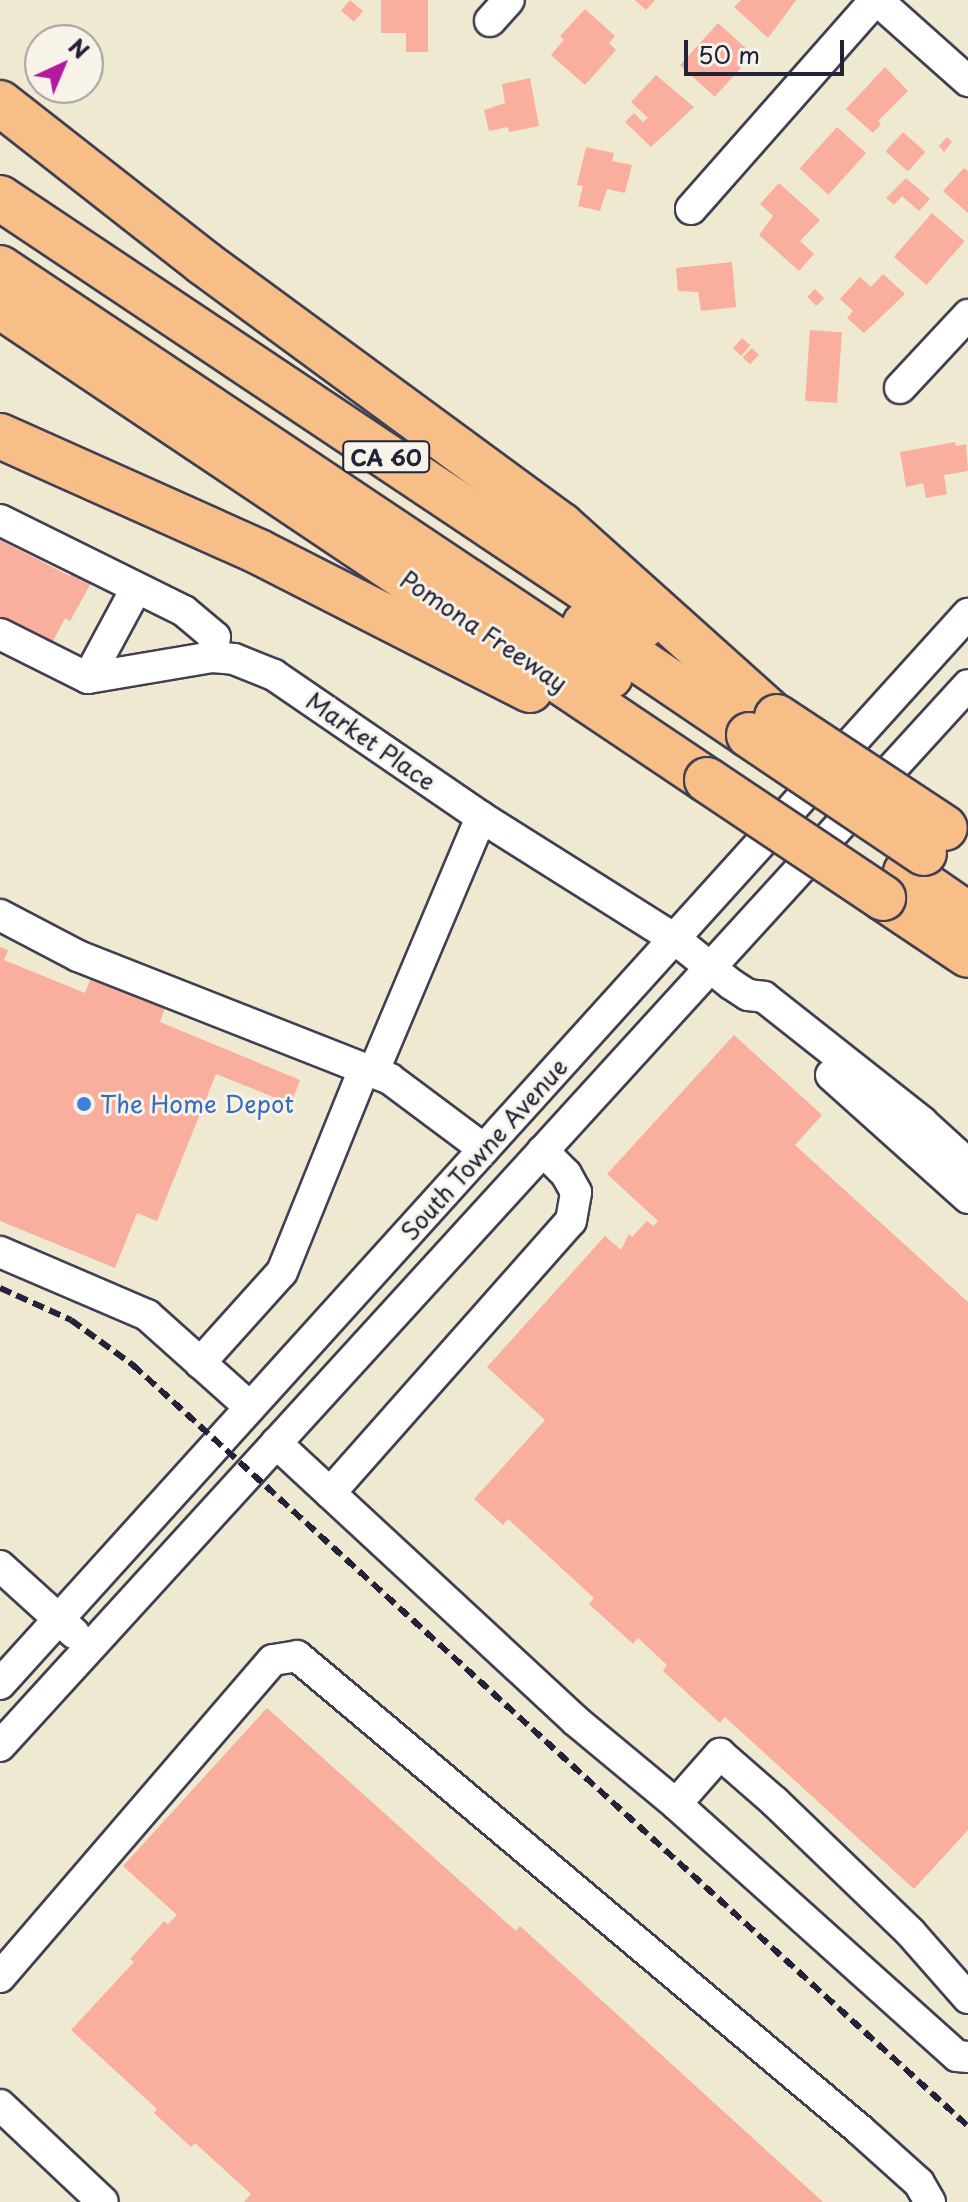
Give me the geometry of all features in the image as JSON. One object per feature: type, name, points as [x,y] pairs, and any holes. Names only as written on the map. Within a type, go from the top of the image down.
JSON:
[{"type":"highway","points":[[0,103],[204,263],[561,525],[740,746]]},
{"type":"highway","name":"Pomona Freeway","points":[[0,198],[740,746],[925,859]]},
{"type":"highway","points":[[0,234],[740,746]]},
{"type":"highway","points":[[0,268],[740,746]]},
{"type":"highway","name":"Pomona Freeway","points":[[0,306],[925,859],[968,955]]},
{"type":"highway","points":[[0,436],[259,552],[740,746]]},
{"type":"highway","points":[[925,859],[968,881]]},
{"type":"highway","points":[[925,859],[968,915]]},
{"type":"street","points":[[691,209],[876,0],[968,81]]},
{"type":"street","points":[[900,388],[968,315]]},
{"type":"street","points":[[0,520],[184,611],[215,637],[212,657]]},
{"type":"street","points":[[0,634],[88,678],[136,589]]},
{"type":"street","name":"South Towne Avenue","points":[[0,1684],[968,614]]},
{"type":"street","name":"Market Place","points":[[88,678],[212,657],[234,659],[274,675],[481,817],[675,939],[708,969],[748,995]]},
{"type":"street","name":"South Towne Avenue","points":[[0,1746],[968,685]]},
{"type":"street","points":[[200,1363],[282,1272],[376,1074],[481,817]]},
{"type":"street","points":[[0,915],[78,956],[376,1074],[484,1149]]},
{"type":"street","points":[[968,1164],[922,1122],[764,997],[748,995],[753,1012],[827,1072],[968,1198]]},
{"type":"street","points":[[330,1493],[571,1221],[576,1192],[566,1174],[543,1151]]},
{"type":"street","points":[[0,1252],[147,1315],[250,1407]]},
{"type":"street","points":[[276,1443],[576,1721],[676,1804],[957,2056],[968,2057]]},
{"type":"street","points":[[0,1566],[60,1618],[89,1649]]},
{"type":"street","points":[[0,1977],[273,1660],[297,1656],[860,2130],[919,2183],[930,2202]]},
{"type":"street","points":[[676,1804],[720,1754],[910,1932],[968,1998]]},
{"type":"street","points":[[0,2105],[93,2198]]},
{"type":"building","points":[[350,0],[363,11],[354,22],[341,11]]},
{"type":"building","points":[[381,0],[428,0],[428,52],[406,52],[406,33],[381,33]]},
{"type":"building","points":[[635,0],[655,0],[646,10]]},
{"type":"building","points":[[741,0],[796,0],[768,38],[734,7]]},
{"type":"building","points":[[585,9],[615,36],[609,43],[616,50],[585,85],[551,55],[564,40],[560,36]]},
{"type":"building","points":[[718,23],[753,54],[715,97],[680,65]]},
{"type":"building","points":[[885,67],[908,91],[878,121],[881,124],[873,133],[846,109]]},
{"type":"building","points":[[656,75],[694,107],[651,147],[625,122],[634,113],[643,122],[648,118],[631,102]]},
{"type":"building","points":[[530,78],[539,126],[509,132],[508,127],[489,131],[484,110],[505,103],[502,84]]},
{"type":"building","points":[[837,127],[866,153],[829,195],[800,169]]},
{"type":"building","points":[[903,132],[925,152],[908,171],[886,151]]},
{"type":"building","points":[[947,137],[952,142],[944,152],[939,146]]},
{"type":"building","points":[[586,147],[614,153],[612,161],[632,165],[625,193],[607,189],[600,211],[578,206],[583,186],[577,185]]},
{"type":"building","points":[[964,168],[968,171],[968,213],[943,191]]},
{"type":"building","points":[[906,178],[930,199],[919,211],[902,196],[894,205],[886,198]]},
{"type":"building","points":[[779,183],[820,220],[800,241],[814,254],[799,271],[759,235],[773,216],[760,204]]},
{"type":"building","points":[[932,213],[964,241],[926,285],[894,257]]},
{"type":"building","points":[[732,262],[736,307],[701,311],[698,292],[678,291],[676,268]]},
{"type":"building","points":[[883,274],[905,294],[864,333],[847,318],[853,311],[840,299],[860,277],[871,287]]},
{"type":"building","points":[[815,289],[824,298],[816,306],[807,297]]},
{"type":"building","points":[[810,330],[842,332],[837,403],[805,401]]},
{"type":"building","points":[[742,338],[750,345],[741,356],[733,349]]},
{"type":"building","points":[[752,348],[759,355],[750,364],[743,357]]},
{"type":"building","points":[[955,442],[956,446],[966,444],[968,471],[944,475],[947,494],[926,498],[923,483],[906,487],[900,452]]},
{"type":"building","points":[[0,540],[70,576],[71,573],[91,583],[70,621],[65,618],[50,647],[0,625]]},
{"type":"building","name":"The Home Depot","points":[[0,947],[8,950],[4,960],[85,993],[92,975],[166,1005],[160,1022],[300,1080],[291,1104],[216,1074],[157,1221],[137,1213],[115,1268],[0,1221]]},
{"type":"building","points":[[734,1035],[822,1115],[795,1145],[968,1302],[968,1830],[914,1889],[725,1717],[720,1723],[663,1671],[667,1665],[638,1638],[633,1644],[589,1604],[594,1598],[508,1519],[503,1525],[474,1499],[545,1420],[487,1367],[605,1236],[621,1250],[629,1234],[632,1237],[647,1221],[653,1226],[658,1221],[607,1174]]},
{"type":"building","points":[[267,1708],[516,1931],[520,1926],[823,2202],[244,2202],[251,2194],[195,2143],[191,2147],[154,2113],[157,2109],[71,2030],[134,1962],[130,1959],[164,1921],[168,1924],[177,1915],[123,1866]]},
{"type":"railway","points":[[0,1288],[71,1320],[133,1365],[968,2126]]},
{"type":"place","name":"The Home Depot","points":[[84,1104]]}]
